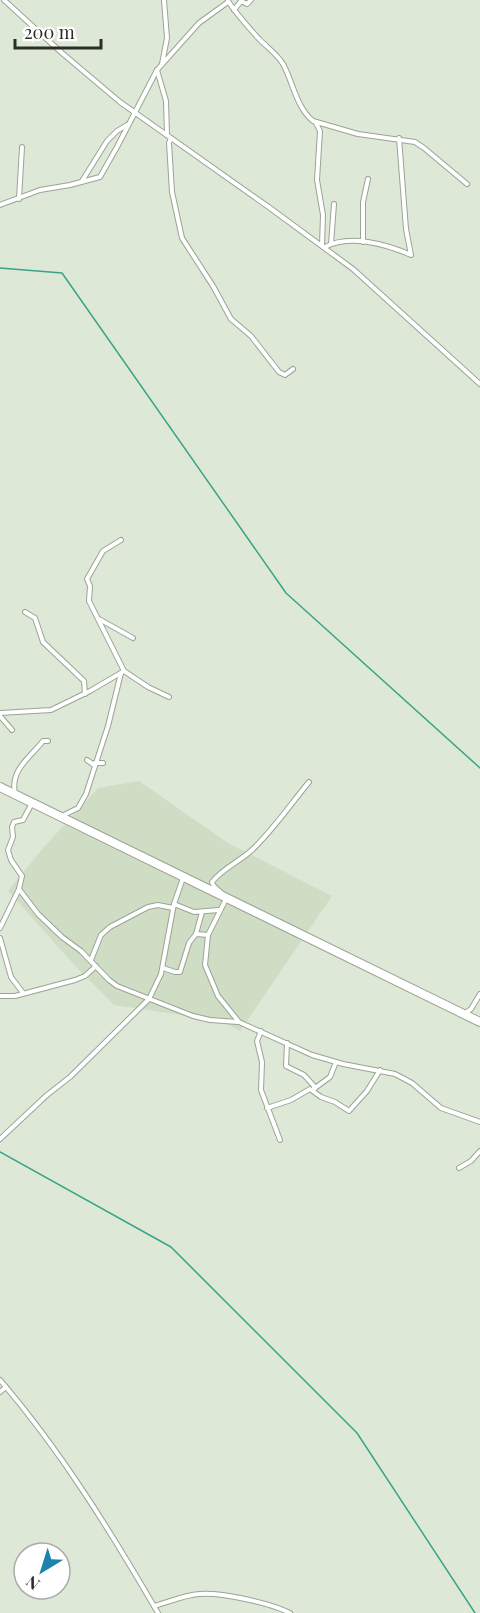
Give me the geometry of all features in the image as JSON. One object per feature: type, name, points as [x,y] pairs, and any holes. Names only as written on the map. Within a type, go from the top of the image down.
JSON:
[{"type":"highway","points":[[0,787],[480,1022]]},
{"type":"street","points":[[4,0],[82,71],[169,137],[323,247],[394,305],[480,384]]},
{"type":"street","points":[[162,64],[167,38],[164,0]]},
{"type":"street","points":[[234,10],[241,1],[247,4],[251,0]]},
{"type":"street","points":[[0,205],[20,200],[40,190],[100,177],[157,70],[199,24],[228,1],[279,58],[300,104],[320,131],[317,180],[323,215],[323,247]]},
{"type":"street","points":[[157,70],[166,101],[172,192],[182,238],[231,319],[251,336],[279,372],[285,375],[293,369]]},
{"type":"street","points":[[316,123],[358,134],[410,140],[424,148],[466,184]]},
{"type":"street","points":[[82,182],[107,141],[129,124]]},
{"type":"street","points":[[323,247],[347,240],[396,248],[411,255],[406,229],[399,138]]},
{"type":"street","points":[[20,200],[22,147]]},
{"type":"street","points":[[363,242],[363,202],[368,179]]},
{"type":"street","points":[[331,244],[334,204]]},
{"type":"street","points":[[121,540],[103,551],[87,579],[90,586],[89,601],[123,672],[169,697]]},
{"type":"street","points":[[25,612],[35,618],[43,642],[84,681],[85,694]]},
{"type":"street","points":[[98,619],[133,638]]},
{"type":"street","points":[[0,715],[51,710],[123,672]]},
{"type":"street","points":[[60,817],[78,808],[86,794],[123,672]]},
{"type":"street","points":[[0,715],[12,730]]},
{"type":"street","points":[[15,795],[13,784],[15,777],[28,755],[43,741],[48,741]]},
{"type":"street","points":[[87,760],[94,764],[103,763]]},
{"type":"street","points":[[239,1022],[218,996],[206,969],[208,935],[226,899],[221,891],[212,885],[212,882],[222,870],[246,856],[261,841],[309,782]]},
{"type":"street","points":[[0,928],[19,889],[22,876],[11,860],[8,850],[13,837],[13,824],[17,820],[23,820],[32,803]]},
{"type":"street","points":[[0,1139],[70,1077],[149,999],[160,980],[174,906],[183,878]]},
{"type":"street","points":[[19,889],[38,914],[117,986],[203,1019],[239,1022],[312,1055],[380,1070],[403,1078],[441,1108],[480,1122]]},
{"type":"street","points":[[91,960],[101,935],[110,927],[155,905],[174,906],[194,912],[220,910]]},
{"type":"street","points":[[163,968],[180,972],[189,943],[196,934],[202,912]]},
{"type":"street","points":[[196,934],[208,935]]},
{"type":"street","points":[[0,938],[11,977],[23,993]]},
{"type":"street","points":[[0,996],[23,993],[80,979],[96,966]]},
{"type":"street","points":[[464,1014],[471,1009],[480,994]]},
{"type":"street","points":[[261,1031],[257,1041],[262,1062],[261,1090],[280,1140]]},
{"type":"street","points":[[287,1043],[286,1066],[304,1075],[321,1097],[349,1111],[367,1091],[380,1070]]},
{"type":"street","points":[[267,1108],[314,1089],[330,1077],[336,1062]]},
{"type":"street","points":[[459,1168],[471,1161],[480,1151]]},
{"type":"street","points":[[0,1380],[36,1423],[62,1461],[158,1613]]},
{"type":"street","points":[[0,1392],[6,1388]]},
{"type":"street","points":[[154,1606],[189,1596],[210,1594],[244,1599],[281,1608],[290,1613]]},
{"type":"shaded area","points":[[139,781],[228,843],[332,896],[240,1031],[222,1021],[114,1005],[78,969],[8,891],[44,847],[98,788]]},
{"type":"waterway","points":[[0,268],[62,273],[286,593],[480,768]]},
{"type":"waterway","points":[[0,1152],[171,1247],[357,1433],[475,1613]]}]
